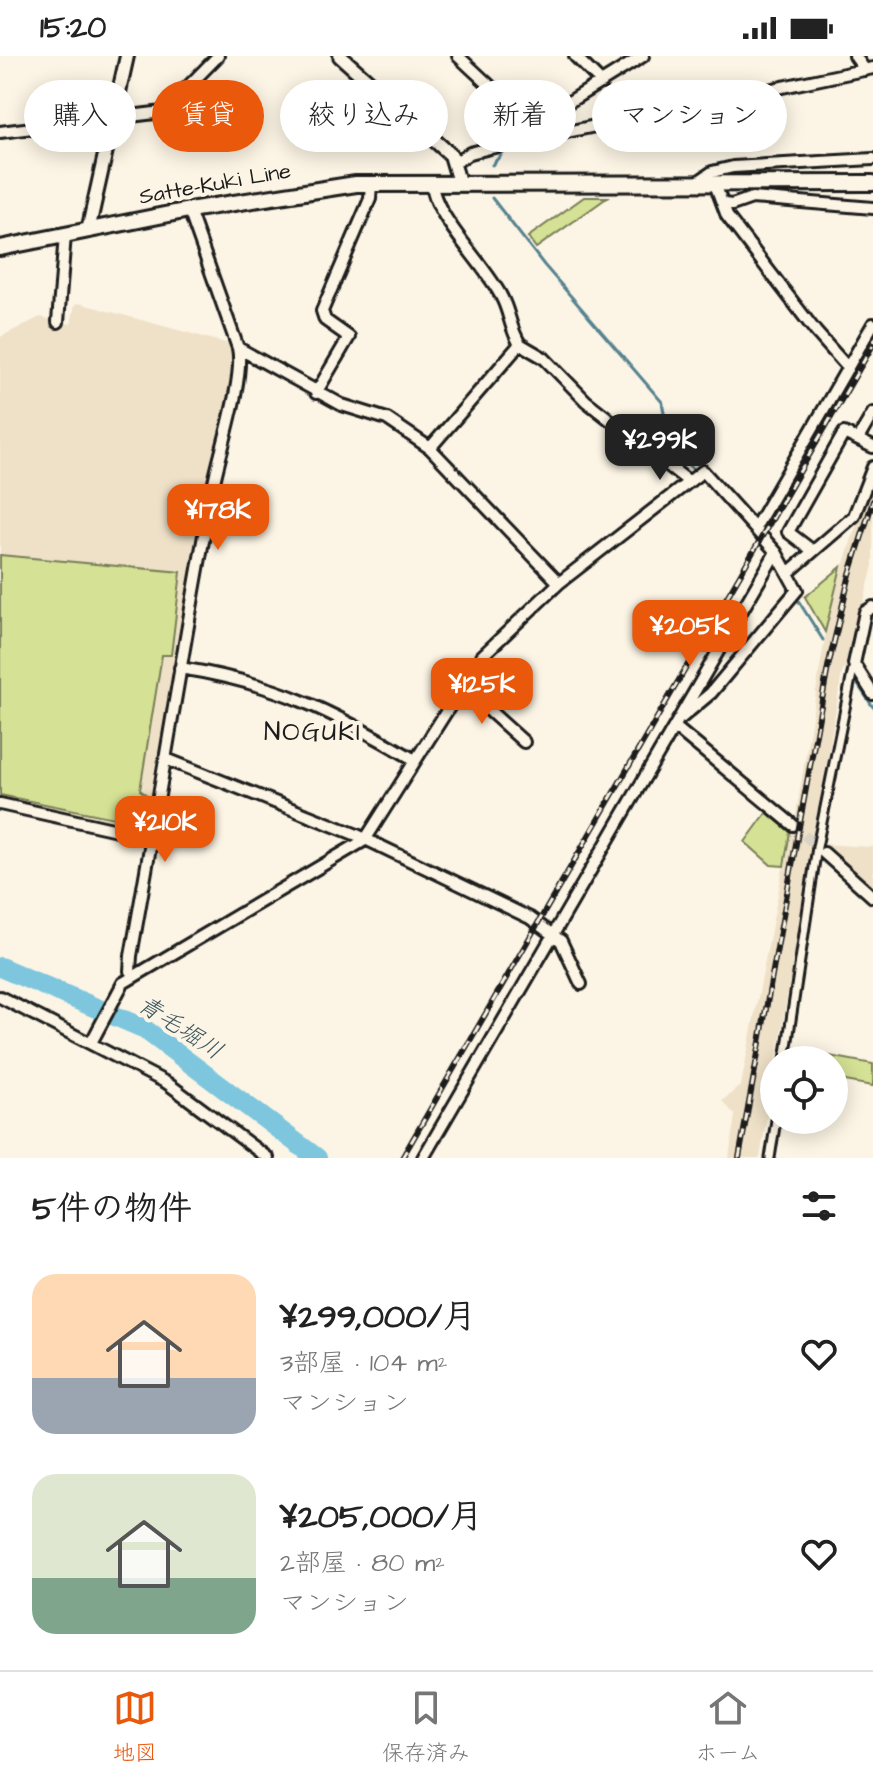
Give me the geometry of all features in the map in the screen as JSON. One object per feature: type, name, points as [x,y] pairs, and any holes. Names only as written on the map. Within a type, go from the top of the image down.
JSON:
[{"type":"main road","name":"Satte-Kuki Line","points":[[0,248],[189,210],[371,183],[873,183]]},
{"type":"street","points":[[121,80],[127,56]]},
{"type":"street","points":[[136,115],[163,112],[218,56]]},
{"type":"street","points":[[340,56],[456,162],[459,182]]},
{"type":"street","points":[[458,56],[472,60],[490,80]]},
{"type":"street","points":[[575,56],[599,80]]},
{"type":"street","points":[[607,80],[643,56]]},
{"type":"street","points":[[855,56],[869,69]]},
{"type":"street","points":[[576,130],[869,69]]},
{"type":"street","points":[[0,132],[24,129]]},
{"type":"street","points":[[88,231],[105,152]]},
{"type":"street","points":[[456,162],[473,152]]},
{"type":"street","points":[[696,183],[712,172],[733,167],[873,159]]},
{"type":"street","points":[[432,182],[433,195],[442,211],[502,296],[512,331],[520,344],[544,358],[586,401],[688,481]]},
{"type":"street","points":[[316,393],[349,337],[325,320],[322,311],[370,199],[371,183]]},
{"type":"street","points":[[715,184],[727,216],[816,332],[848,368]]},
{"type":"street","points":[[724,204],[732,205],[752,198],[873,208]]},
{"type":"street","points":[[134,976],[130,966],[180,668],[215,475],[239,368],[238,348],[189,210]]},
{"type":"street","points":[[58,322],[65,235]]},
{"type":"street","points":[[755,528],[873,324]]},
{"type":"street","points":[[430,448],[520,344]]},
{"type":"street","points":[[238,348],[259,357],[316,393],[387,419],[430,448],[559,583]]},
{"type":"street","points":[[858,439],[873,413]]},
{"type":"street","points":[[813,551],[788,532],[844,433],[873,447]]},
{"type":"street","points":[[788,573],[854,516],[873,467]]},
{"type":"street","points":[[93,1040],[120,987],[134,976],[365,840],[481,657],[559,583],[703,471],[776,552],[797,590],[711,693],[678,723]]},
{"type":"street","points":[[423,1158],[776,552]]},
{"type":"street","points":[[787,1046],[817,847],[865,612],[873,607]]},
{"type":"street","points":[[854,664],[873,694]]},
{"type":"street","points":[[180,668],[257,682],[313,703],[415,760]]},
{"type":"street","points":[[462,686],[524,742]]},
{"type":"street","points":[[678,723],[793,825]]},
{"type":"street","points":[[166,759],[365,840],[530,918],[554,935],[581,984]]},
{"type":"street","points":[[0,804],[153,838]]},
{"type":"street","points":[[824,853],[873,897]]},
{"type":"street","points":[[0,997],[93,1040],[167,1083],[268,1158]]},
{"type":"street","points":[[770,1158],[774,1134]]},
{"type":"shaded area","points":[[75,304],[233,345],[236,365],[189,583],[148,830],[143,833],[0,801],[0,337],[40,317],[71,324]]},
{"type":"shaded area","points":[[873,474],[873,566],[850,657],[842,673],[779,1046],[760,1046],[760,1134],[764,1134],[760,1158],[729,1158],[735,1115],[722,1101],[741,1085],[790,832],[793,833],[830,606]]},
{"type":"shaded area","points":[[824,844],[873,847],[873,887]]},
{"type":"green space","points":[[584,197],[608,197],[536,248],[528,237]]},
{"type":"green space","points":[[0,555],[181,572],[171,655],[162,655],[140,790],[148,796],[143,810],[129,821],[0,795]]},
{"type":"green space","points":[[841,567],[825,632],[805,597]]},
{"type":"green space","points":[[767,812],[790,832],[784,866],[771,865],[745,842]]},
{"type":"green space","points":[[848,1059],[873,1064],[873,1086],[848,1082]]},
{"type":"waterway","points":[[492,165],[501,155]]},
{"type":"waterway","points":[[492,198],[544,265],[662,402],[668,435],[693,470]]},
{"type":"waterway","points":[[701,478],[733,511]]},
{"type":"waterway","points":[[777,566],[787,583]]},
{"type":"waterway","points":[[796,597],[823,640]]},
{"type":"waterway","points":[[858,685],[873,707]]},
{"type":"waterway","name":"青毛堀川","points":[[0,967],[143,1028],[317,1158]]},
{"type":"tunnel","points":[[793,825],[822,851]]},
{"type":"railway","points":[[402,1158],[873,345]]},
{"type":"railway","points":[[739,1158],[828,667],[850,574],[873,501]]},
{"type":"district","name":"NOGUKI","points":[[313,732]]}]
